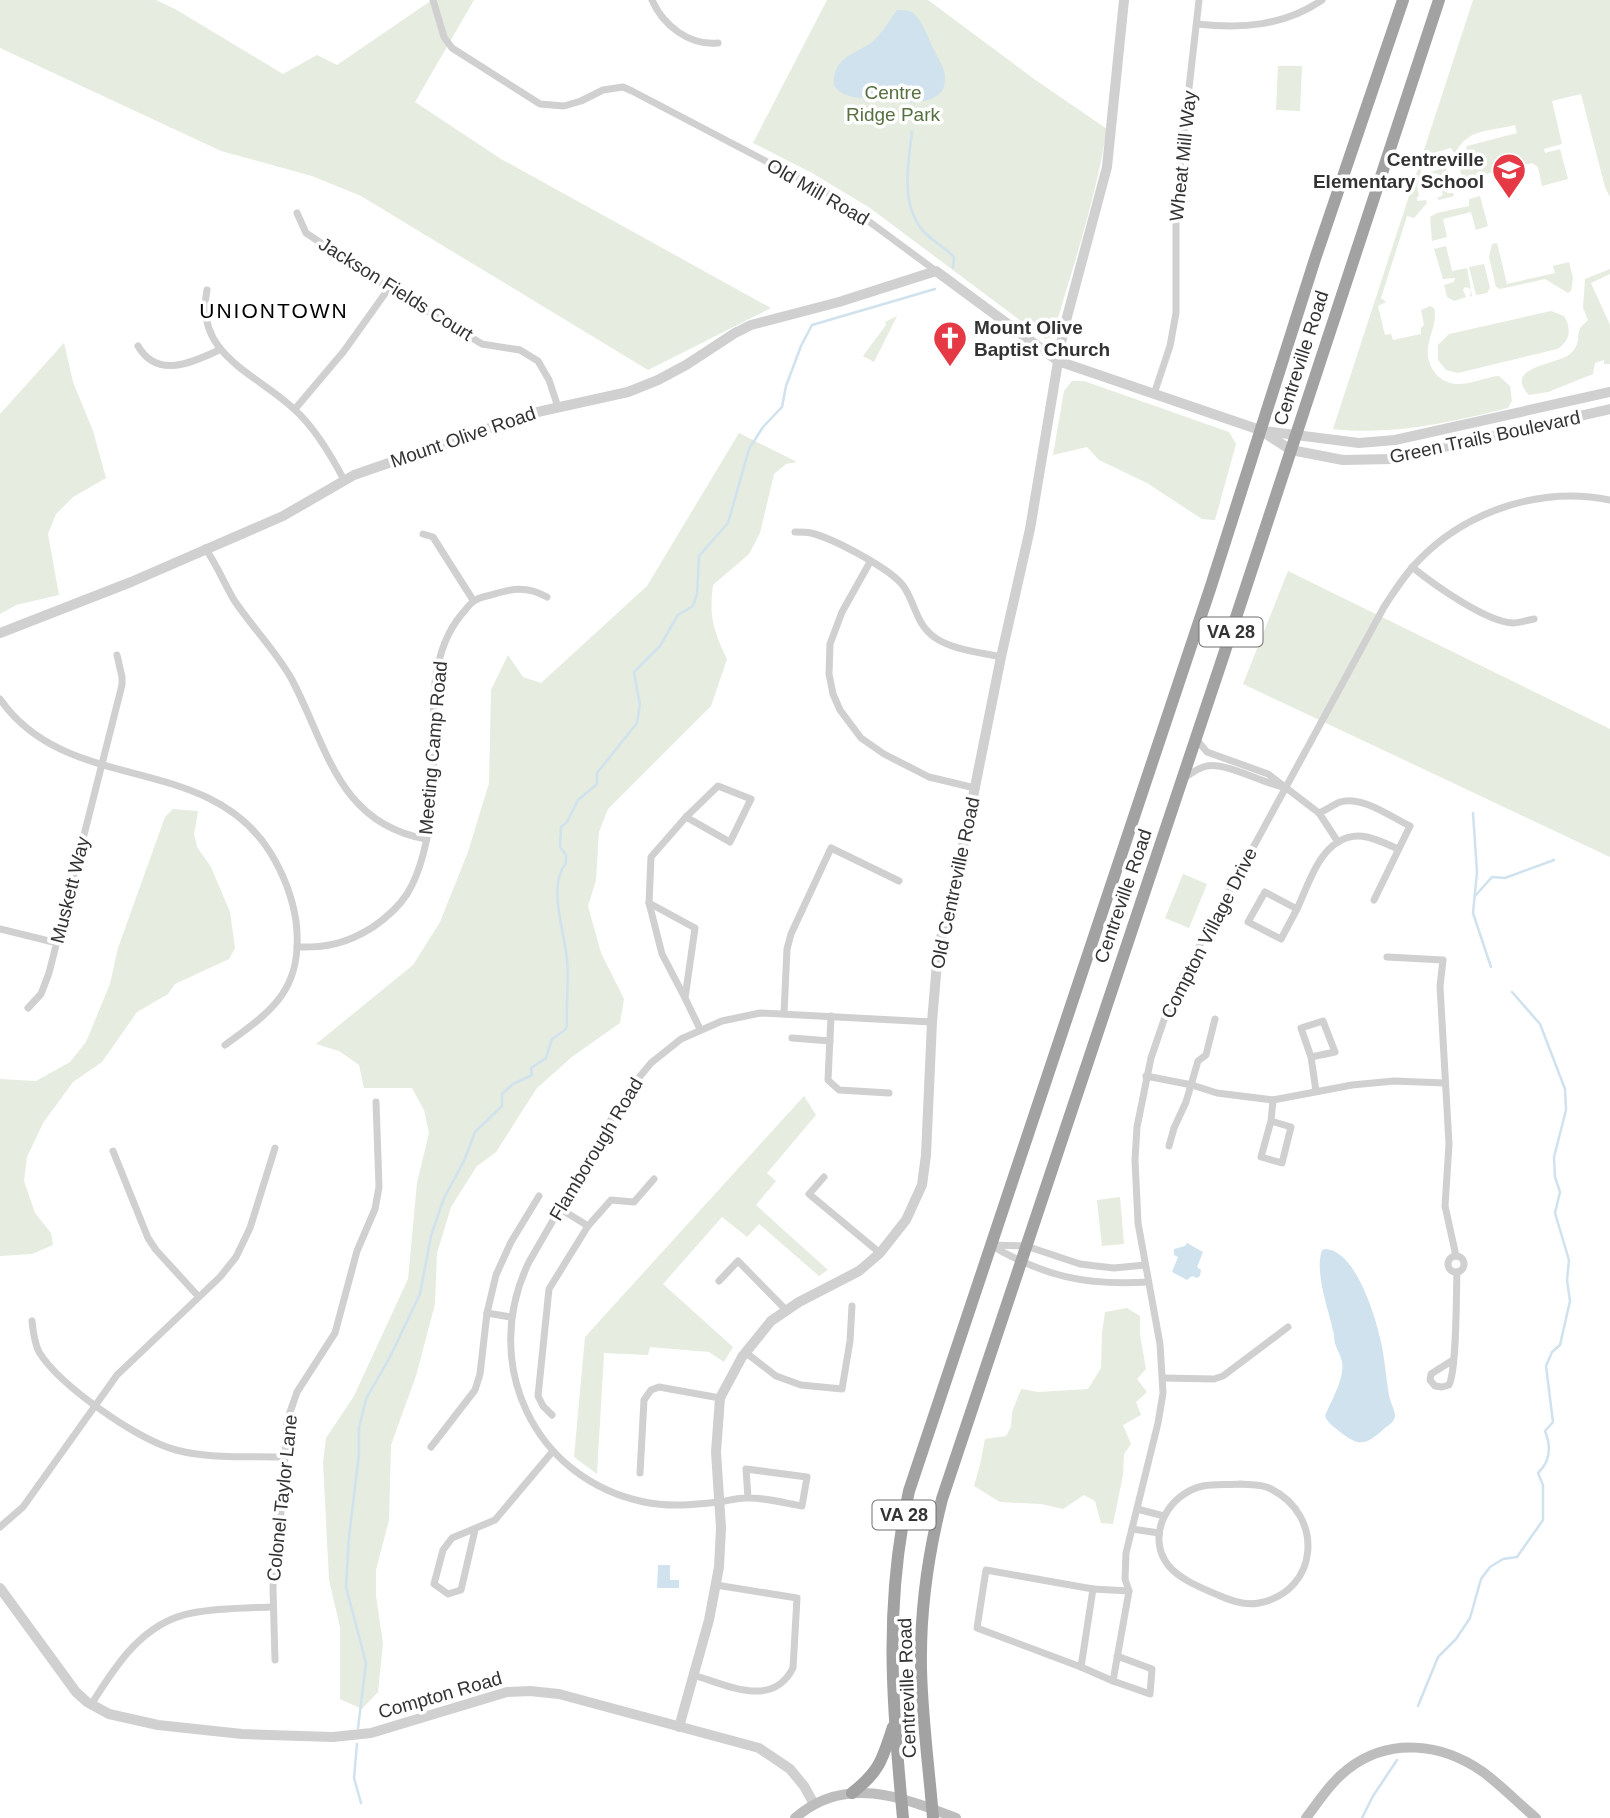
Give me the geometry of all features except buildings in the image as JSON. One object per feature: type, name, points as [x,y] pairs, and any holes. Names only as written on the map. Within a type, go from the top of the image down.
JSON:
[{"type":"highway","name":"Centreville Road","points":[[903,1818],[891,1662],[891,1623],[903,1521],[928,1429],[1207,599],[1311,270],[1403,0]]},
{"type":"highway","name":"Centreville Road","points":[[933,1814],[921,1668],[926,1576],[947,1484],[1439,0]]},
{"type":"highway","points":[[852,1793],[870,1778],[880,1765],[895,1720]]},
{"type":"main road","points":[[1306,1818],[1348,1769],[1380,1751],[1404,1747],[1438,1751],[1470,1764],[1493,1779],[1536,1818]]},
{"type":"main road","points":[[795,1818],[814,1804],[831,1797],[867,1793],[901,1798],[933,1814],[956,1818]]},
{"type":"street","name":"Old Mill Road","points":[[433,0],[444,37],[452,48],[540,104],[568,105],[592,93],[612,88],[632,91],[840,200],[1058,361],[1260,430]]},
{"type":"street","points":[[652,0],[670,26],[691,39],[718,43]]},
{"type":"street","name":"Old Centreville Road","points":[[679,1727],[716,1585],[721,1544],[716,1452],[720,1398],[745,1352],[761,1332],[786,1310],[859,1271],[880,1253],[906,1220],[922,1185],[938,951],[959,868],[1001,657],[1030,529],[1069,308],[1107,167],[1124,0]]},
{"type":"street","name":"Wheat Mill Way","points":[[1154,394],[1170,346],[1176,313],[1176,202],[1199,0]]},
{"type":"street","points":[[1197,24],[1241,27],[1269,23],[1301,12],[1322,0]]},
{"type":"street","name":"Jackson Fields Court","points":[[296,213],[306,233],[389,288],[482,344],[520,350],[538,361],[549,380],[558,407]]},
{"type":"street","name":"Mount Olive Road","points":[[0,633],[139,579],[283,516],[344,480],[391,461],[533,413],[610,397],[642,387],[686,365],[751,325],[839,302],[936,271]]},
{"type":"street","points":[[295,409],[344,351],[389,288]]},
{"type":"street","points":[[207,290],[204,302],[206,321],[219,350],[295,409],[322,443],[344,480]]},
{"type":"street","points":[[138,346],[145,358],[164,366],[191,363],[219,350]]},
{"type":"street","name":"Green Trails Boulevard","points":[[1260,430],[1359,443],[1395,440],[1610,392]]},
{"type":"street","name":"Green Trails Boulevard","points":[[1260,430],[1291,450],[1343,460],[1392,460],[1610,409]]},
{"type":"street","name":"Compton Village Drive","points":[[1113,1681],[1129,1591],[1125,1578],[1132,1529],[1161,1408],[1163,1378],[1160,1344],[1138,1223],[1135,1160],[1137,1127],[1146,1076],[1164,1020],[1182,978],[1384,607],[1412,567],[1448,535],[1499,509],[1550,497],[1610,500]]},
{"type":"street","points":[[795,532],[823,537],[899,581],[908,594],[919,621],[934,637],[958,648],[1001,657]]},
{"type":"street","points":[[423,534],[433,537],[473,600],[530,588],[547,597]]},
{"type":"street","points":[[205,548],[235,600],[290,677],[330,765],[345,789],[361,807],[391,828],[426,839]]},
{"type":"street","points":[[870,562],[842,612],[830,644],[829,674],[836,702],[854,730],[876,749],[929,777],[975,788]]},
{"type":"street","points":[[1412,567],[1459,600],[1493,617],[1512,623],[1534,619]]},
{"type":"street","name":"Meeting Camp Road","points":[[297,947],[317,948],[341,944],[360,935],[387,916],[413,884],[426,839],[433,794],[437,674],[453,625],[473,600]]},
{"type":"street","name":"Muskett Way","points":[[27,1008],[44,989],[57,943],[122,685],[117,655]]},
{"type":"street","points":[[0,699],[20,723],[39,738],[70,755],[195,790],[221,803],[244,821],[267,847],[285,879],[295,911],[297,947],[290,978],[277,1003],[261,1019],[225,1045]]},
{"type":"street","points":[[1196,739],[1203,750],[1268,774],[1319,813],[1338,842]]},
{"type":"street","points":[[1182,779],[1211,765],[1285,788]]},
{"type":"street","points":[[686,817],[730,842],[751,799],[718,786],[686,817],[651,857],[649,903],[662,954],[700,1029]]},
{"type":"street","points":[[1319,813],[1350,800],[1410,826],[1374,900]]},
{"type":"street","points":[[1297,908],[1265,892],[1248,922],[1281,939],[1329,848],[1338,842],[1351,836],[1363,835],[1398,849]]},
{"type":"street","points":[[784,1013],[787,949],[791,934],[831,848],[900,881]]},
{"type":"street","points":[[649,903],[695,928],[685,998]]},
{"type":"street","points":[[0,929],[57,943]]},
{"type":"street","points":[[1387,957],[1443,960],[1440,986],[1449,1144],[1445,1206],[1456,1256],[1448,1265],[1452,1272],[1457,1272],[1453,1360]]},
{"type":"street","name":"Flamborough Road","points":[[748,1497],[746,1469],[807,1477],[802,1506],[748,1497],[720,1502],[666,1505],[625,1497],[603,1488],[583,1477],[553,1451],[524,1407],[513,1374],[511,1317],[523,1273],[627,1091],[665,1051],[700,1029],[739,1016],[784,1013],[932,1022]]},
{"type":"street","points":[[831,1016],[828,1080],[839,1090],[888,1093]]},
{"type":"street","points":[[1169,1146],[1198,1061],[1206,1055],[1215,1019]]},
{"type":"street","points":[[1311,1057],[1335,1052],[1323,1021],[1301,1028],[1311,1057],[1316,1091]]},
{"type":"street","points":[[792,1038],[831,1041]]},
{"type":"street","points":[[1146,1076],[1217,1093],[1273,1100],[1316,1091],[1394,1081],[1445,1083]]},
{"type":"street","points":[[1271,1121],[1291,1127],[1282,1163],[1261,1157],[1271,1121],[1273,1100]]},
{"type":"street","name":"Colonel Taylor Lane","points":[[275,1660],[274,1560],[282,1506],[283,1457],[290,1408],[297,1392],[335,1333],[357,1251],[375,1209],[379,1187],[376,1102]]},
{"type":"street","points":[[0,1527],[23,1507],[124,1368],[227,1269],[244,1244],[275,1147]]},
{"type":"street","points":[[113,1152],[148,1238],[198,1296]]},
{"type":"street","points":[[824,1177],[809,1194],[880,1253]]},
{"type":"street","points":[[552,1415],[542,1406],[538,1396],[549,1289],[588,1226],[611,1200],[634,1202],[654,1180]]},
{"type":"street","points":[[431,1447],[475,1390],[496,1275],[511,1242],[540,1196]]},
{"type":"street","points":[[559,1208],[588,1226]]},
{"type":"street","points":[[990,1245],[1026,1246],[1080,1264],[1145,1265]]},
{"type":"street","points":[[990,1245],[1020,1262],[1092,1283],[1148,1282]]},
{"type":"street","points":[[719,1281],[738,1261],[786,1310]]},
{"type":"street","points":[[745,1352],[776,1376],[801,1385],[842,1389],[852,1306]]},
{"type":"street","points":[[487,1313],[511,1317]]},
{"type":"street","points":[[32,1321],[35,1343],[63,1380],[147,1438],[173,1449],[199,1454],[283,1457]]},
{"type":"street","points":[[1163,1378],[1214,1379],[1223,1376],[1288,1327]]},
{"type":"street","points":[[640,1473],[644,1400],[651,1390],[659,1387],[720,1398]]},
{"type":"street","points":[[475,1530],[461,1590],[448,1594],[434,1584],[443,1550],[452,1538],[495,1520],[553,1451]]},
{"type":"street","points":[[1240,1484],[1269,1487],[1292,1503],[1305,1523],[1309,1549],[1304,1569],[1295,1584],[1277,1598],[1256,1604],[1234,1602],[1180,1576],[1167,1564],[1161,1550],[1159,1533],[1164,1516],[1171,1504],[1201,1486],[1240,1484]]},
{"type":"street","points":[[1136,1509],[1164,1516]]},
{"type":"street","points":[[1132,1529],[1159,1533]]},
{"type":"street","points":[[1117,1656],[1152,1668],[1150,1694],[977,1628],[986,1570],[1093,1589],[1129,1591]]},
{"type":"street","points":[[693,1675],[755,1692],[769,1691],[788,1678],[793,1668],[797,1598],[716,1585]]},
{"type":"street","name":"Compton Road","points":[[0,1588],[76,1692],[91,1704],[122,1718],[158,1725],[242,1734],[340,1737],[391,1728],[493,1695],[530,1691],[574,1697],[764,1750],[790,1769],[814,1804]]},
{"type":"street","points":[[1080,1667],[1093,1589]]},
{"type":"street","points":[[91,1704],[126,1653],[143,1636],[163,1623],[190,1613],[273,1607]]},
{"type":"green space","points":[[0,0],[156,0],[283,74],[317,55],[337,65],[432,0],[474,0],[415,102],[501,159],[771,308],[648,370],[361,196],[312,176],[221,151],[0,48]]},
{"type":"green space","name":"Centre Ridge Park","points":[[827,0],[928,0],[1034,79],[1107,129],[1090,208],[1052,337],[1045,339],[870,208],[812,173],[753,143]]},
{"type":"green space","points":[[1473,0],[1610,0],[1610,197],[1605,187],[1581,94],[1552,101],[1562,144],[1544,149],[1545,153],[1560,149],[1568,179],[1542,186],[1538,167],[1532,163],[1478,176],[1477,185],[1465,187],[1458,162],[1463,159],[1467,146],[1517,133],[1515,125],[1472,135],[1455,154],[1451,148],[1429,154],[1430,160],[1421,170],[1422,181],[1417,185],[1417,201],[1426,200],[1427,203],[1414,218],[1407,216],[1381,298],[1386,302],[1378,306],[1385,335],[1391,334],[1393,340],[1421,334],[1424,325],[1421,310],[1430,306],[1434,308],[1428,353],[1435,373],[1440,378],[1456,384],[1499,376],[1510,386],[1512,401],[1508,408],[1421,426],[1377,431],[1333,429]]},
{"type":"green space","points":[[1278,66],[1302,66],[1300,111],[1276,110]]},
{"type":"green space","points":[[1446,167],[1447,170],[1443,172],[1447,193],[1453,193],[1454,196],[1439,200],[1437,198],[1443,195],[1437,173],[1431,172]]},
{"type":"green space","points":[[1480,196],[1488,226],[1476,230],[1471,212],[1443,219],[1447,237],[1432,241],[1430,217],[1469,206],[1469,199]]},
{"type":"green space","points":[[1497,243],[1507,284],[1555,273],[1553,266],[1569,262],[1573,278],[1571,291],[1568,293],[1545,279],[1500,289],[1496,287],[1489,257],[1492,244]]},
{"type":"green space","points":[[1446,246],[1452,271],[1467,268],[1471,289],[1465,287],[1463,290],[1466,297],[1454,301],[1447,297],[1444,285],[1454,282],[1455,278],[1443,279],[1434,249]]},
{"type":"green space","points":[[1484,264],[1490,288],[1487,293],[1476,295],[1469,267]]},
{"type":"green space","points":[[1610,269],[1610,274],[1591,283],[1610,325],[1610,364],[1604,364],[1604,360],[1595,363],[1593,374],[1548,392],[1529,395],[1522,378],[1527,372],[1564,358],[1576,347],[1580,328],[1588,320],[1583,308],[1585,279]]},
{"type":"green space","points":[[1551,311],[1564,316],[1568,326],[1567,338],[1557,349],[1458,373],[1446,370],[1438,360],[1438,345],[1449,334]]},
{"type":"green space","points":[[897,316],[874,362],[863,356],[886,325],[885,322]]},
{"type":"green space","points":[[64,343],[73,382],[93,431],[106,478],[73,497],[56,514],[48,534],[59,595],[16,605],[0,614],[0,414]]},
{"type":"green space","points":[[1072,381],[1084,381],[1229,432],[1236,444],[1215,520],[1202,519],[1147,483],[1099,460],[1087,447],[1053,455],[1064,391]]},
{"type":"green space","points":[[739,433],[797,462],[786,464],[774,474],[760,533],[749,554],[713,585],[713,623],[727,659],[711,706],[608,809],[599,832],[596,880],[588,906],[601,953],[624,999],[620,1023],[573,1056],[537,1088],[496,1152],[477,1166],[451,1207],[437,1253],[435,1304],[416,1376],[391,1445],[389,1520],[376,1570],[376,1596],[383,1643],[378,1692],[362,1709],[340,1699],[340,1627],[329,1580],[323,1462],[326,1438],[354,1396],[408,1279],[417,1183],[429,1133],[424,1110],[412,1088],[364,1088],[359,1065],[339,1051],[316,1044],[413,965],[440,922],[468,852],[489,783],[491,690],[508,655],[523,677],[541,683],[647,586]]},
{"type":"green space","points":[[1288,571],[1610,729],[1610,857],[1243,684]]},
{"type":"green space","points":[[173,809],[198,811],[194,834],[197,847],[211,867],[230,912],[235,948],[229,959],[175,984],[168,994],[137,1012],[102,1062],[73,1082],[43,1123],[27,1157],[24,1181],[35,1213],[51,1233],[53,1245],[32,1254],[0,1256],[0,1079],[36,1081],[70,1062],[86,1042],[110,984],[118,948],[165,817]]},
{"type":"green space","points":[[1183,874],[1207,884],[1189,928],[1165,918]]},
{"type":"green space","points":[[804,1096],[816,1115],[767,1173],[776,1181],[756,1205],[828,1270],[819,1276],[759,1224],[747,1237],[722,1217],[663,1284],[733,1347],[724,1362],[709,1352],[650,1347],[648,1355],[604,1353],[597,1474],[574,1457],[585,1337]]},
{"type":"green space","points":[[1120,1197],[1124,1244],[1102,1246],[1097,1200]]},
{"type":"green space","points":[[1127,1308],[1140,1316],[1140,1335],[1146,1369],[1137,1379],[1147,1392],[1136,1402],[1141,1415],[1123,1425],[1131,1444],[1124,1454],[1123,1475],[1113,1524],[1101,1523],[1095,1501],[1084,1495],[1063,1509],[1041,1504],[1000,1502],[974,1486],[985,1439],[1006,1436],[1021,1389],[1038,1392],[1088,1389],[1101,1368],[1105,1312]]},
{"type":"water","points":[[897,10],[905,10],[916,16],[942,64],[944,87],[939,94],[921,102],[899,102],[854,97],[838,90],[834,86],[834,76],[840,63],[872,42]]},
{"type":"water","points":[[1187,1243],[1203,1252],[1197,1267],[1201,1270],[1200,1276],[1192,1276],[1187,1280],[1172,1272],[1178,1257],[1174,1255],[1174,1249]]},
{"type":"water","points":[[1326,1249],[1347,1261],[1355,1273],[1375,1318],[1381,1342],[1389,1395],[1395,1414],[1390,1424],[1368,1441],[1352,1440],[1325,1416],[1340,1382],[1342,1369],[1321,1280],[1320,1259],[1322,1250]]},
{"type":"water","points":[[658,1565],[670,1565],[670,1580],[679,1580],[679,1588],[657,1588]]},
{"type":"waterway","points":[[912,132],[908,184],[911,210],[924,232],[954,257],[953,268]]},
{"type":"waterway","points":[[358,1728],[366,1663],[346,1587],[359,1454],[359,1428],[366,1399],[390,1357],[420,1294],[431,1236],[444,1198],[464,1161],[475,1132],[502,1106],[502,1094],[513,1084],[532,1075],[531,1068],[546,1058],[552,1039],[565,1030],[567,1025],[567,959],[557,897],[558,884],[566,863],[566,855],[560,847],[561,827],[567,822],[578,800],[597,784],[597,773],[637,723],[640,705],[634,672],[660,646],[678,615],[693,606],[697,594],[699,556],[728,523],[749,449],[763,427],[782,407],[786,386],[812,325],[935,289]]},
{"type":"waterway","points":[[1473,813],[1477,872],[1473,913],[1491,967]]},
{"type":"waterway","points":[[1475,896],[1492,877],[1505,878],[1554,860]]},
{"type":"waterway","points":[[1418,1706],[1438,1657],[1456,1639],[1470,1618],[1481,1579],[1490,1567],[1503,1559],[1517,1557],[1543,1520],[1543,1485],[1538,1473],[1549,1453],[1545,1431],[1553,1422],[1546,1366],[1552,1352],[1560,1345],[1570,1301],[1567,1280],[1569,1260],[1555,1213],[1560,1192],[1555,1177],[1554,1157],[1566,1110],[1565,1089],[1540,1024],[1512,992]]},
{"type":"waterway","points":[[357,1744],[354,1778],[361,1803]]},
{"type":"waterway","points":[[1362,1818],[1397,1760]]},
{"type":"place","name":"Centreville Elementary School","points":[[1509,200]]},
{"type":"place","name":"Mount Olive Baptist Church","points":[[950,368]]},
{"type":"district","name":"UNIONTOWN","points":[[274,310]]}]
